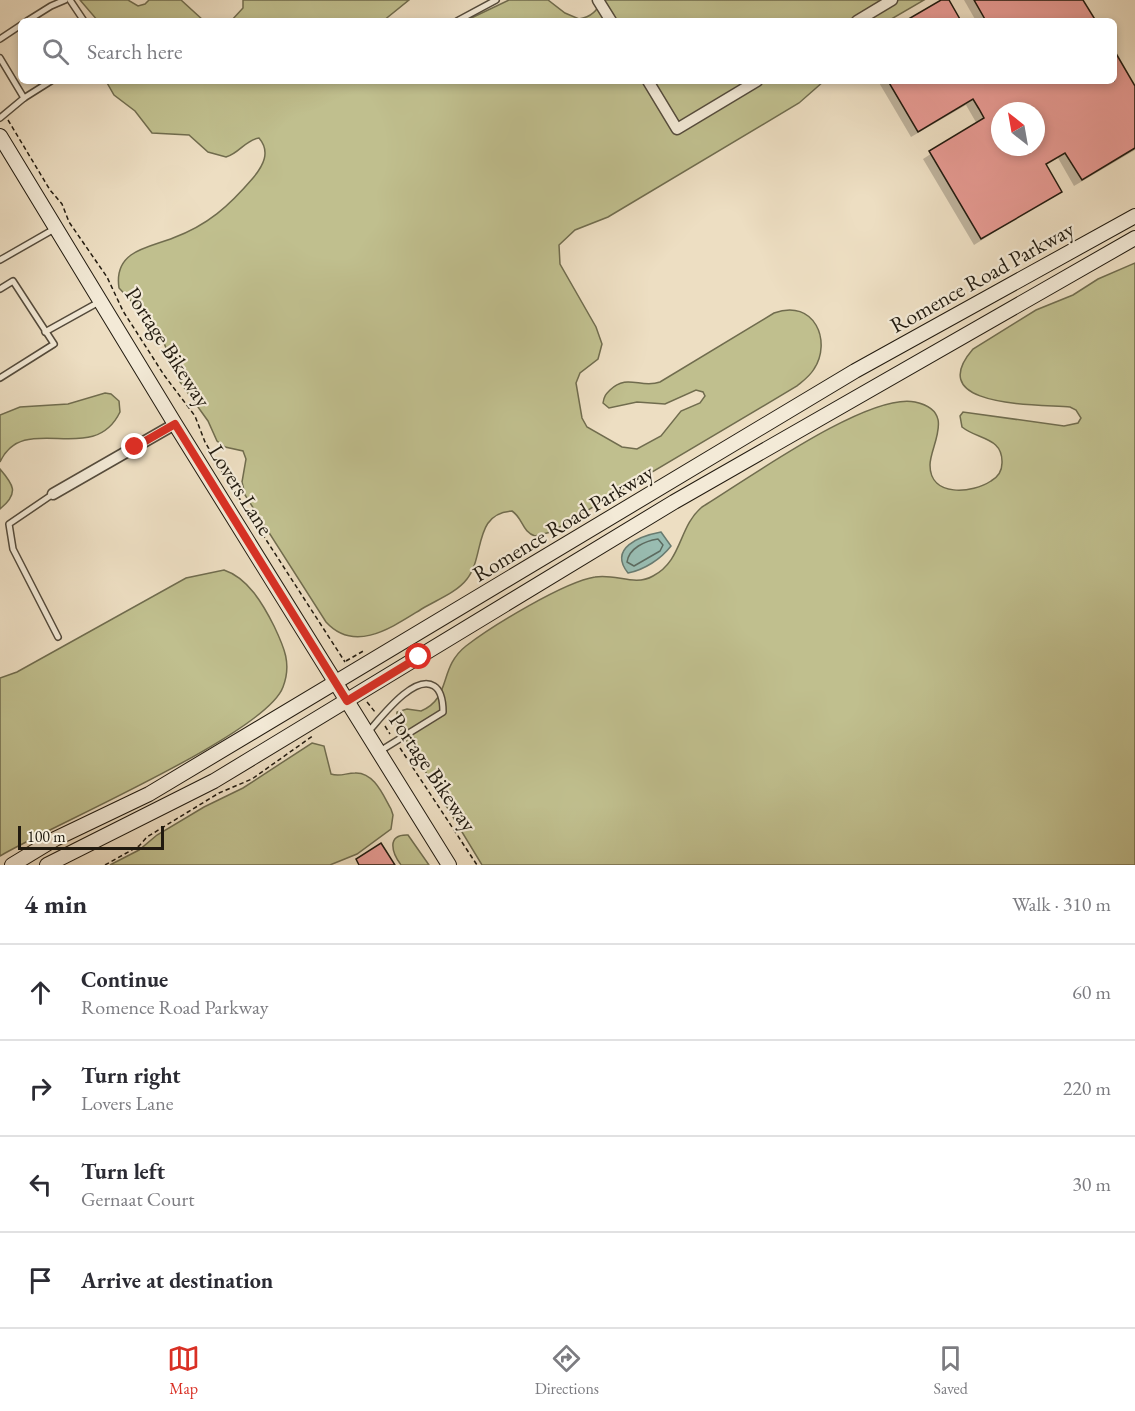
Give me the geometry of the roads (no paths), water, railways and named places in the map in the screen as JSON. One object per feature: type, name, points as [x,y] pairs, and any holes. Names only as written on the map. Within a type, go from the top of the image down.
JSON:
[{"type":"street","points":[[598,0],[608,18]]},
{"type":"street","points":[[862,18],[892,0]]},
{"type":"street","points":[[650,84],[677,129],[752,84]]},
{"type":"street","name":"Lovers Lane","points":[[0,136],[175,424],[449,865]]},
{"type":"street","name":"Romence Road Parkway","points":[[12,865],[54,839],[149,794],[336,684],[855,370],[1135,216]]},
{"type":"street","name":"Romence Road Parkway","points":[[47,865],[204,787],[674,502],[1135,238]]},
{"type":"street","points":[[855,370],[868,391]]},
{"type":"street","points":[[53,494],[175,424]]},
{"type":"lane","points":[[33,18],[68,0],[82,18]]},
{"type":"lane","points":[[463,18],[496,0]]},
{"type":"lane","points":[[0,39],[18,27]]},
{"type":"lane","points":[[0,58],[24,98]]},
{"type":"lane","points":[[2,116],[46,84]]},
{"type":"lane","points":[[0,260],[56,228]]},
{"type":"lane","points":[[0,289],[13,281],[54,344],[0,378]]},
{"type":"lane","points":[[45,332],[100,301]]},
{"type":"lane","points":[[53,494],[9,524],[14,549],[58,637]]},
{"type":"lane","points":[[367,733],[403,693],[419,684],[429,683],[438,689],[443,702],[442,711],[378,752]]},
{"type":"water","points":[[661,532],[671,546],[652,563],[628,573],[623,564],[624,550],[636,540]]}]
